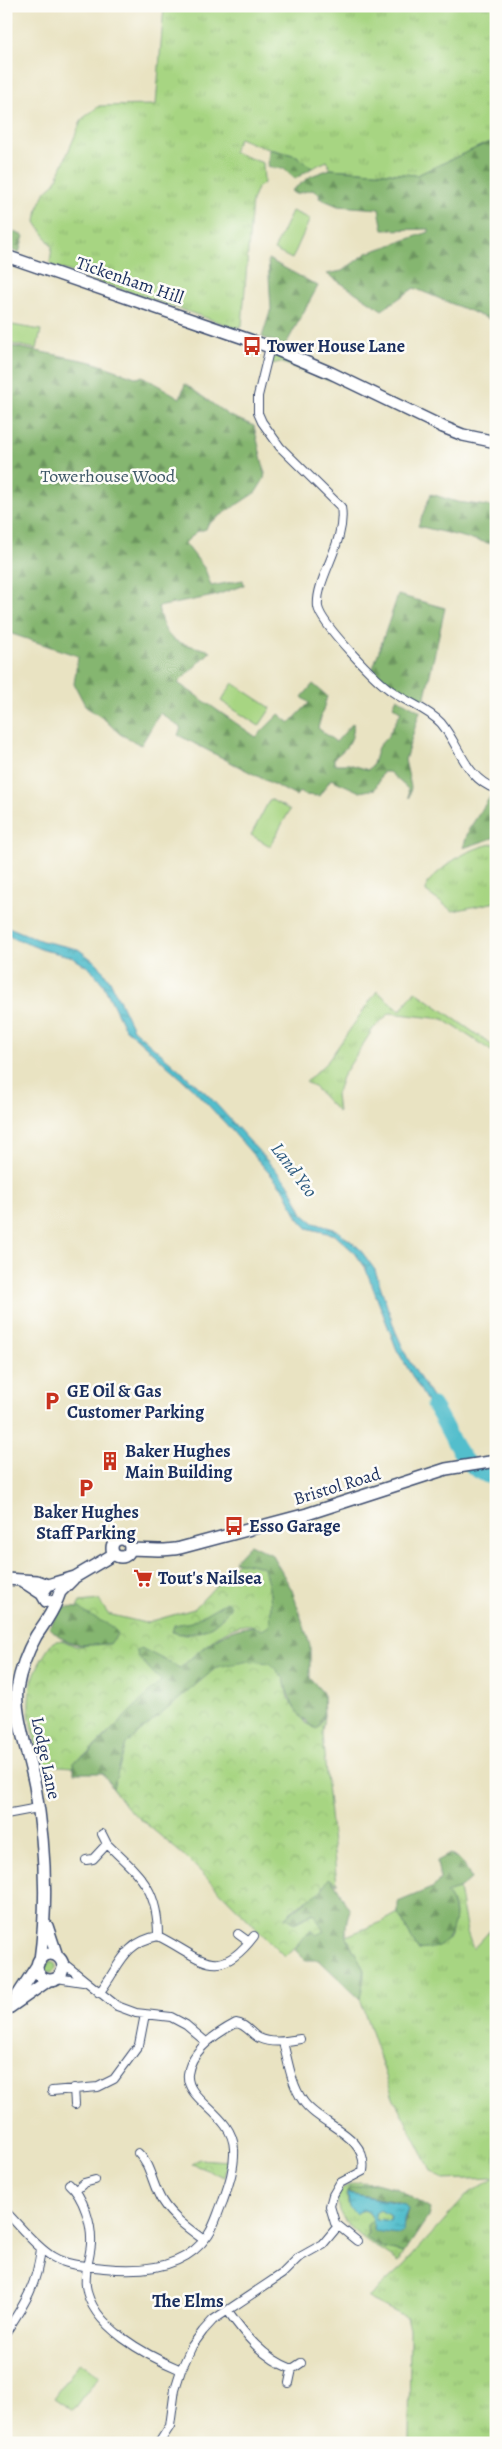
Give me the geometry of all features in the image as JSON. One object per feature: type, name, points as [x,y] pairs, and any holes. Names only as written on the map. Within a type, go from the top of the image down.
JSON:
[{"type":"main road","name":"Tickenham Hill","points":[[6,256],[270,347],[331,373],[443,427],[463,435],[496,442]]},
{"type":"main road","name":"Bristol Road","points":[[51,1593],[114,1554],[112,1545],[119,1540],[127,1542],[130,1550],[149,1549],[163,1552],[307,1514],[462,1466],[494,1461]]},
{"type":"main road","points":[[6,1579],[22,1581],[51,1593]]},
{"type":"main road","name":"Lodge Lane","points":[[8,2006],[39,1961],[44,1912],[44,1856],[38,1808],[17,1706],[17,1690],[28,1653],[48,1619],[51,1593]]},
{"type":"main road","name":"Lodge Lane","points":[[44,1912],[49,1937],[59,1959]]},
{"type":"main road","points":[[46,1955],[59,1959],[63,1969],[53,1979],[40,1974],[39,1961],[46,1955]]},
{"type":"main road","name":"Lodge Lane","points":[[8,2006],[53,1979]]},
{"type":"street","points":[[270,347],[258,396],[257,406],[262,422],[280,447],[342,507],[337,545],[318,600],[321,614],[374,678],[393,693],[436,719],[448,732],[470,771],[486,785],[496,789]]},
{"type":"street","points":[[6,1814],[38,1808]]},
{"type":"street","points":[[102,1834],[107,1844],[150,1890],[158,1912],[158,1936]]},
{"type":"street","points":[[86,1860],[94,1858],[107,1844]]},
{"type":"street","points":[[99,1993],[131,1947],[141,1940],[158,1936],[200,1959],[216,1964],[237,1957],[252,1939],[238,1934]]},
{"type":"street","points":[[59,1959],[117,2006],[146,2014],[168,2016],[176,2019],[206,2042]]},
{"type":"street","points":[[53,1979],[76,1980],[90,1985]]},
{"type":"street","points":[[52,2092],[74,2088],[98,2087],[114,2079],[139,2045],[146,2014]]},
{"type":"street","points":[[6,2212],[42,2249],[59,2260],[88,2266],[135,2270],[158,2267],[190,2253],[204,2240],[213,2227],[229,2182],[234,2150],[231,2134],[224,2122],[199,2098],[189,2082],[190,2066],[206,2042],[237,2023],[262,2040],[284,2042],[300,2039]]},
{"type":"street","points":[[284,2042],[294,2080],[302,2100],[351,2140],[362,2156],[362,2173],[342,2181],[333,2195],[331,2212],[338,2226],[357,2241]]},
{"type":"street","points":[[74,2088],[75,2104]]},
{"type":"street","points":[[138,2153],[146,2165],[164,2204],[204,2240]]},
{"type":"street","points":[[146,2165],[155,2162]]},
{"type":"street","points":[[95,2180],[73,2187],[90,2230],[87,2291],[102,2318],[141,2351],[181,2370]]},
{"type":"street","points":[[159,2443],[170,2426],[181,2370],[192,2346],[203,2331],[213,2320],[282,2274],[300,2256],[323,2244],[338,2226]]},
{"type":"street","points":[[6,2332],[32,2292],[42,2249]]},
{"type":"street","points":[[228,2311],[251,2342],[292,2369]]},
{"type":"street","points":[[289,2383],[292,2369],[301,2363]]},
{"type":"green space","points":[[164,6],[496,6],[496,141],[485,144],[417,175],[330,169],[327,161],[312,168],[297,156],[256,145],[239,138],[233,152],[263,163],[264,183],[257,188],[252,201],[242,326],[236,328],[53,266],[50,263],[52,247],[36,222],[38,208],[46,191],[55,183],[82,119],[99,106],[156,105]]},
{"type":"green space","points":[[496,141],[496,322],[414,288],[382,310],[327,274],[342,271],[367,253],[429,232],[429,229],[383,230],[379,209],[338,206],[319,198],[320,194],[312,190],[295,194],[291,191],[311,176],[330,169],[417,175],[485,144]]},
{"type":"green space","points":[[269,149],[297,156],[312,168],[295,179],[284,169],[268,167]]},
{"type":"green space","points":[[292,211],[310,219],[292,259],[274,250]]},
{"type":"green space","points":[[6,229],[24,236],[19,253],[6,248]]},
{"type":"green space","points":[[268,259],[318,286],[285,346],[262,337],[271,309]]},
{"type":"green space","points":[[6,324],[41,330],[37,349],[6,343]]},
{"type":"green space","name":"Towerhouse Wood","points":[[6,345],[92,362],[138,378],[142,376],[180,398],[185,384],[228,415],[254,426],[265,473],[264,479],[256,492],[208,524],[206,529],[196,532],[185,543],[205,569],[211,586],[243,580],[244,585],[214,596],[158,607],[165,629],[174,640],[211,651],[178,683],[256,737],[279,714],[290,723],[309,703],[302,697],[313,684],[327,696],[318,728],[336,742],[353,723],[353,734],[349,744],[334,758],[334,764],[349,764],[368,770],[373,764],[378,747],[388,736],[401,712],[393,706],[397,698],[420,711],[405,760],[411,787],[409,798],[408,789],[389,772],[383,772],[375,789],[360,792],[331,779],[319,796],[304,795],[299,792],[296,796],[178,735],[181,728],[160,713],[141,745],[120,734],[104,719],[86,707],[74,684],[78,656],[6,632]]},
{"type":"green space","points":[[275,355],[331,378],[330,381],[280,362],[269,365],[271,358]]},
{"type":"green space","points":[[431,494],[457,502],[496,507],[496,545],[418,526]]},
{"type":"green space","points":[[398,595],[445,608],[423,705],[399,691],[372,671]]},
{"type":"green space","points":[[233,683],[271,708],[259,726],[221,701]]},
{"type":"green space","points":[[492,794],[496,795],[496,837],[463,848],[469,829]]},
{"type":"green space","points":[[270,799],[290,810],[270,846],[251,835]]},
{"type":"green space","points":[[496,843],[496,902],[453,911],[426,892],[427,883],[458,857]]},
{"type":"green space","points":[[377,991],[400,1011],[415,991],[496,1048],[496,1054],[443,1019],[390,1013],[373,1029],[342,1077],[336,1095],[338,1112],[315,1088],[306,1082],[328,1061]]},
{"type":"green space","points":[[250,1544],[272,1555],[292,1590],[310,1645],[310,1678],[323,1693],[324,1715],[317,1729],[304,1720],[295,1709],[288,1695],[284,1679],[217,1667],[126,1744],[113,1789],[103,1773],[74,1773],[74,1761],[89,1753],[160,1681],[139,1658],[136,1650],[141,1648],[180,1668],[220,1636],[242,1628],[269,1626],[270,1596],[263,1567],[234,1561]]},
{"type":"green space","points":[[238,1562],[263,1567],[270,1596],[269,1626],[262,1630],[251,1625],[232,1628],[203,1647],[180,1668],[141,1648],[136,1650],[139,1658],[161,1681],[88,1753],[74,1761],[74,1767],[44,1765],[32,1731],[30,1716],[29,1701],[35,1672],[53,1642],[62,1640],[75,1646],[110,1644],[118,1633],[109,1625],[77,1608],[80,1602],[99,1600],[108,1614],[145,1623],[194,1609]],"holes":[[[226,1602],[231,1606],[220,1620],[206,1630],[189,1634],[172,1632],[174,1625],[191,1622]]]},
{"type":"green space","points":[[226,1602],[231,1606],[226,1613],[206,1629],[189,1634],[172,1632],[174,1625],[191,1622]]},
{"type":"green space","points":[[63,1607],[80,1608],[90,1616],[108,1624],[118,1633],[110,1644],[84,1645],[63,1639],[49,1627]]},
{"type":"green space","points":[[250,1661],[270,1663],[284,1679],[288,1698],[305,1723],[317,1729],[324,1715],[322,1734],[337,1884],[329,1878],[320,1892],[299,1905],[285,1917],[295,1923],[313,1913],[324,1931],[316,1935],[312,1929],[284,1956],[188,1859],[126,1807],[113,1789],[126,1744],[217,1667]]},
{"type":"green space","points":[[450,1854],[464,1864],[471,1879],[459,1889],[446,1893],[455,1914],[453,1929],[449,1935],[438,1946],[418,1950],[398,1913],[398,1902],[434,1887],[440,1879],[437,1861]]},
{"type":"green space","points":[[329,1878],[336,1885],[350,1910],[346,1928],[347,1935],[364,1971],[360,1999],[319,1960],[305,1960],[295,1950],[303,1936],[313,1929],[313,1913],[295,1923],[285,1918],[314,1895]]},
{"type":"green space","points":[[459,1889],[467,1932],[473,1949],[496,1924],[496,2443],[409,2443],[410,2328],[407,2318],[368,2298],[404,2265],[468,2194],[495,2178],[444,2180],[431,2170],[393,2097],[360,1999],[364,1970],[346,1936],[382,1922],[398,1913],[418,1950],[449,1938],[455,1914],[453,1904],[445,1893]]},
{"type":"green space","points":[[48,1961],[52,1961],[56,1967],[52,1973],[48,1973],[44,1969],[44,1965]]},
{"type":"green space","points":[[199,2159],[228,2161],[224,2177],[192,2164]]},
{"type":"green space","points":[[359,2182],[374,2183],[350,2188],[347,2195],[348,2204],[360,2211],[366,2210],[374,2219],[367,2225],[368,2233],[365,2236],[381,2248],[404,2253],[399,2262],[370,2243],[349,2226],[342,2216],[338,2207],[339,2194],[347,2186]]},
{"type":"green space","points":[[374,2183],[396,2188],[430,2209],[428,2217],[404,2253],[382,2248],[365,2237],[368,2233],[367,2225],[374,2219],[373,2230],[401,2234],[408,2209],[400,2202],[348,2193],[350,2188]]},
{"type":"green space","points":[[380,2210],[389,2215],[389,2221],[376,2219],[375,2213]]},
{"type":"green space","points":[[80,2362],[99,2376],[73,2411],[54,2398]]},
{"type":"water","points":[[6,926],[42,941],[78,949],[98,964],[110,981],[133,1029],[208,1095],[290,1186],[303,1214],[314,1223],[337,1230],[359,1248],[375,1270],[395,1330],[408,1359],[446,1420],[439,1422],[397,1350],[365,1267],[355,1253],[335,1235],[307,1228],[298,1218],[285,1191],[226,1124],[192,1088],[124,1027],[103,984],[91,969],[70,956],[43,950],[6,935]]},
{"type":"water","points":[[348,2193],[404,2204],[408,2209],[404,2219],[403,2232],[398,2234],[374,2231],[372,2218],[369,2213],[362,2210],[356,2214],[349,2208]],"holes":[[[380,2210],[390,2216],[389,2221],[376,2219],[375,2213]]]},
{"type":"waterway","name":"Land Yeo","points":[[433,1405],[465,1459],[483,1474],[496,1479]]},
{"type":"place","name":"Tower House Lane","points":[[252,346]]},
{"type":"place","name":"GE Oil & Gas Customer Parking","points":[[52,1401]]},
{"type":"place","name":"Baker Hughes Main Building","points":[[110,1461]]},
{"type":"place","name":"Baker Hughes Staff Parking","points":[[86,1488]]},
{"type":"place","name":"Esso Garage","points":[[234,1526]]},
{"type":"place","name":"Tout's Nailsea","points":[[143,1578]]},
{"type":"district","name":"The Elms","points":[[188,2301]]}]
